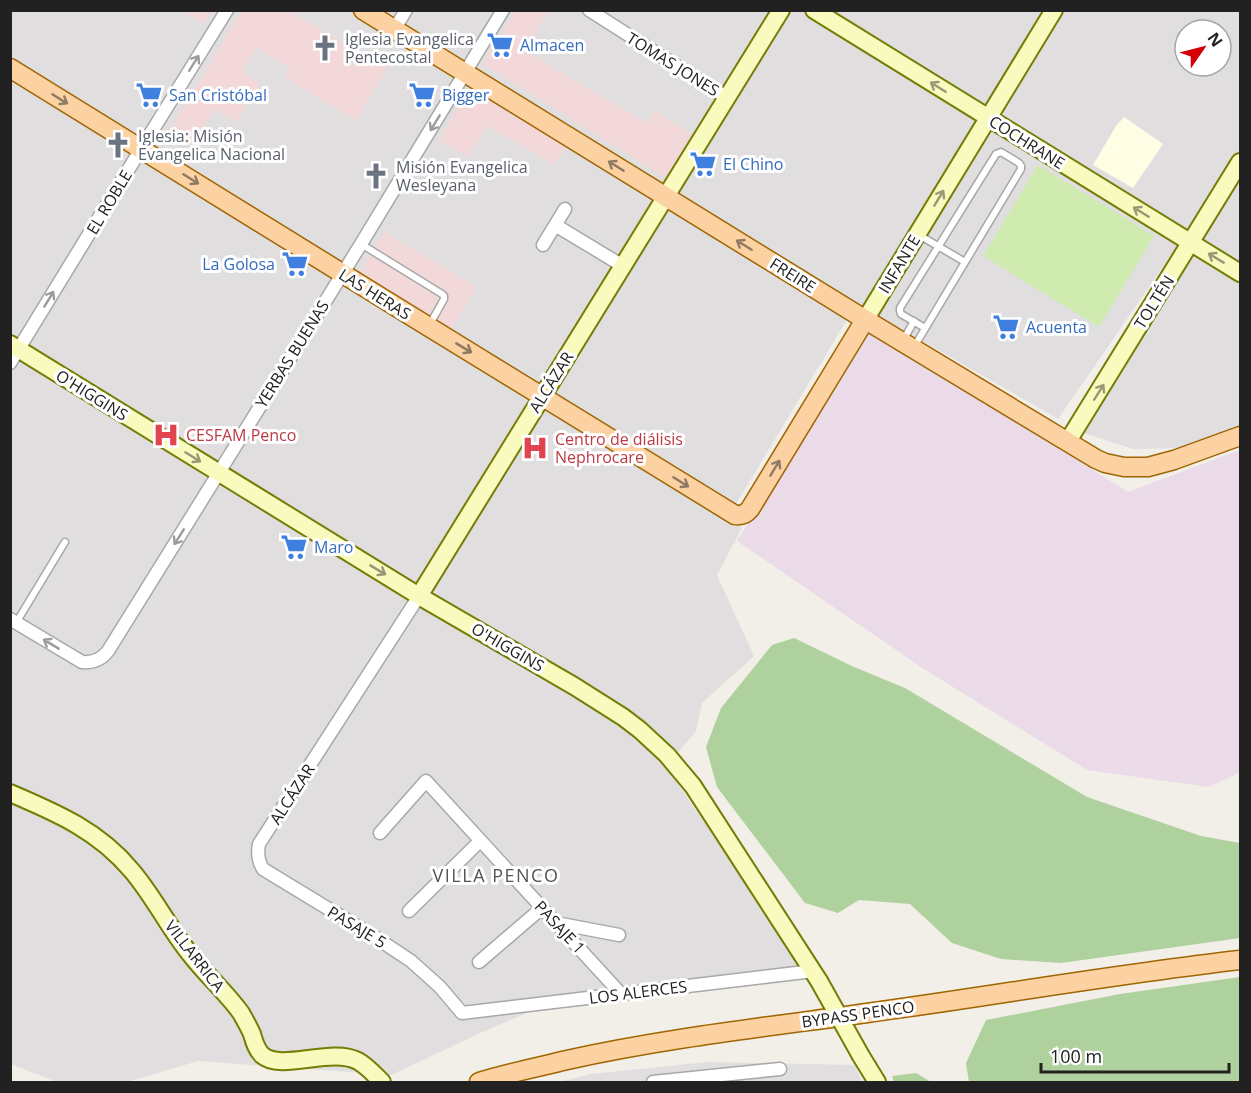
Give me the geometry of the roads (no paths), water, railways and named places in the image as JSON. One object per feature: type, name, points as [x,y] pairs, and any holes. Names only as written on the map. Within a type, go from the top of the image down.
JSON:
[{"type":"main road","name":"FREIRE","points":[[363,10],[865,320],[1105,463],[1136,468],[1160,464],[1240,436]]},
{"type":"main road","name":"LAS HERAS","points":[[10,68],[732,513],[742,515]]},
{"type":"main road","name":"INFANTE","points":[[742,515],[750,509],[865,320]]},
{"type":"main road","name":"BYPASS PENCO","points":[[479,1083],[596,1054],[693,1036],[1240,960]]},
{"type":"street","name":"EL ROBLE","points":[[13,352],[227,10]]},
{"type":"street","points":[[394,30],[406,10]]},
{"type":"street","name":"YERBAS BUENAS","points":[[13,621],[82,662],[93,662],[104,656],[361,244],[503,10]]},
{"type":"street","name":"TOMAS JONES","points":[[589,10],[727,98]]},
{"type":"street","name":"ALCÁZAR","points":[[260,844],[419,596],[781,10]]},
{"type":"street","name":"COCHRANE","points":[[814,10],[1240,273]]},
{"type":"street","name":"INFANTE","points":[[865,320],[1054,10]]},
{"type":"street","name":"TOLTÉN","points":[[1068,441],[1240,162]]},
{"type":"street","points":[[543,245],[565,209]]},
{"type":"street","points":[[555,225],[623,266]]},
{"type":"street","name":"O'HIGGINS","points":[[13,352],[218,473],[419,596],[601,702],[656,744],[693,786],[816,976],[877,1083]]},
{"type":"street","name":"PASAJE 1","points":[[380,833],[426,781],[621,994]]},
{"type":"street","name":"VILLARRICA","points":[[10,793],[75,822],[124,862],[172,931],[241,1013],[261,1054],[280,1061],[343,1056],[367,1066],[381,1081]]},
{"type":"street","points":[[409,911],[480,841]]},
{"type":"street","name":"PASAJE 5","points":[[260,844],[258,860],[267,872],[403,955],[440,987],[462,1013]]},
{"type":"street","points":[[479,962],[542,908]]},
{"type":"street","points":[[556,923],[619,935]]},
{"type":"street","name":"LOS ALERCES","points":[[462,1013],[621,994],[816,976]]},
{"type":"street","points":[[653,1083],[712,1075],[780,1070]]},
{"type":"lane","points":[[907,345],[925,328],[1021,169],[1019,164],[1001,152],[996,154],[900,308],[901,314],[925,328]]},
{"type":"lane","points":[[917,234],[965,262]]},
{"type":"lane","points":[[361,244],[444,296],[429,327]]},
{"type":"lane","points":[[907,345],[914,321]]},
{"type":"lane","points":[[13,621],[65,542]]},
{"type":"place","name":"Almacen","points":[[500,45]]},
{"type":"place","name":"Iglesia Evangelica Pentecostal","points":[[325,48]]},
{"type":"place","name":"San Cristóbal","points":[[149,95]]},
{"type":"place","name":"Bigger","points":[[422,95]]},
{"type":"place","name":"Iglesia: Misión Evangelica Nacional","points":[[118,145]]},
{"type":"place","name":"El Chino","points":[[703,164]]},
{"type":"place","name":"Misión Evangelica Wesleyana","points":[[376,176]]},
{"type":"place","name":"La Golosa","points":[[295,264]]},
{"type":"place","name":"Acuenta","points":[[1006,327]]},
{"type":"place","name":"CESFAM Penco","points":[[166,435]]},
{"type":"place","name":"Centro de diálisis Nephrocare","points":[[535,448]]},
{"type":"place","name":"Maro","points":[[294,547]]},
{"type":"district","name":"VILLA PENCO","points":[[496,876]]}]
